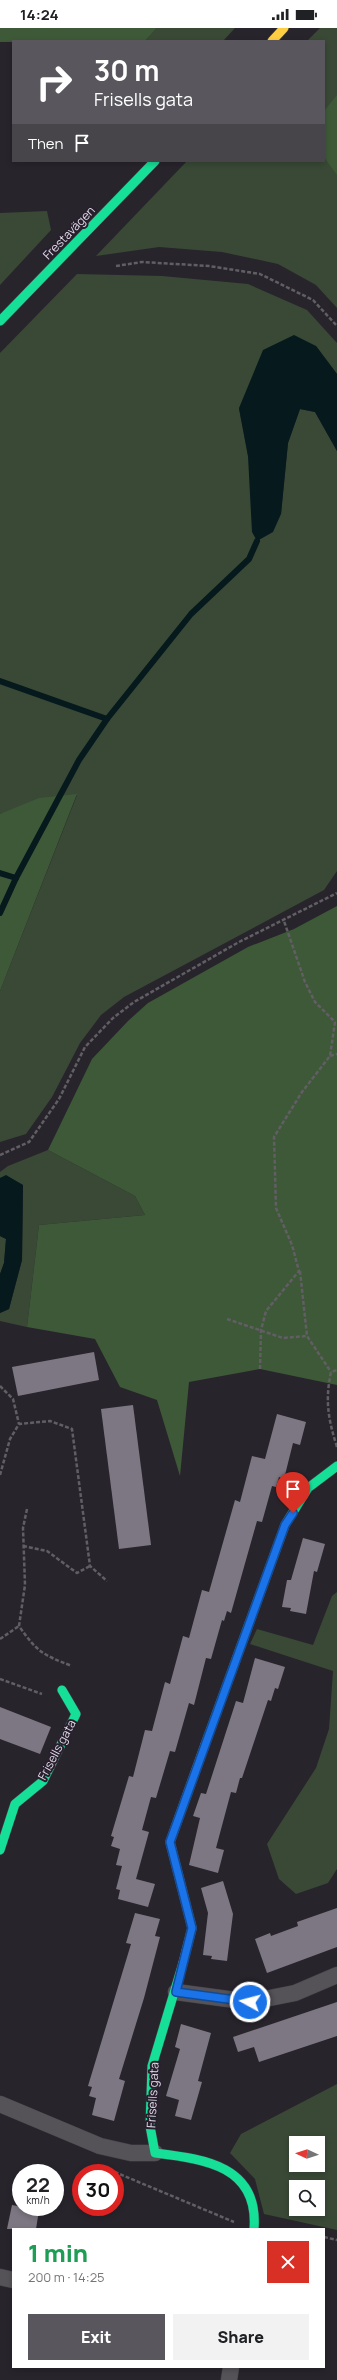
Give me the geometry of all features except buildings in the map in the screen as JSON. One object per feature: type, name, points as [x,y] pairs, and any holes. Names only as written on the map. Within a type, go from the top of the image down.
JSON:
[{"type":"street","points":[[273,40],[284,28]]},
{"type":"street","name":"Frestavägen","points":[[0,321],[154,162]]},
{"type":"street","name":"Frisells gata","points":[[155,2153],[150,2126],[152,2066],[176,1992],[192,1928],[170,1842],[285,1525],[308,1488],[337,1466]]},
{"type":"street","name":"Frisells gata","points":[[0,1850],[15,1804],[43,1781],[76,1714],[62,1690]]},
{"type":"street","points":[[176,1992],[250,2002],[295,1993],[337,1975]]},
{"type":"street","points":[[0,2104],[100,2146],[131,2153],[155,2153],[207,2160],[231,2170],[250,2193],[254,2228]]},
{"type":"street","points":[[0,2278],[12,2280]]},
{"type":"street","points":[[229,2380],[231,2368]]},
{"type":"path","points":[[116,266],[142,262],[209,266],[260,274],[313,300],[337,326]]},
{"type":"path","points":[[0,1155],[28,1142],[59,1099],[85,1047],[113,1018],[134,1002],[232,945],[284,921],[337,893]]},
{"type":"path","points":[[284,921],[315,1002],[336,1022],[330,1056],[302,1092],[274,1137],[276,1208],[292,1245],[300,1271],[307,1336],[331,1372],[326,1394],[329,1421],[337,1448]]},
{"type":"path","points":[[330,1056],[337,1054]]},
{"type":"path","points":[[260,1369],[261,1330],[266,1311],[300,1271]]},
{"type":"path","points":[[227,1319],[283,1338],[307,1336]]},
{"type":"path","points":[[331,1372],[337,1370]]},
{"type":"path","points":[[0,1386],[13,1399],[19,1424],[10,1439],[0,1475]]},
{"type":"path","points":[[19,1424],[50,1421],[72,1429],[90,1566],[107,1581]]},
{"type":"path","points":[[27,1508],[23,1528],[25,1585],[19,1626],[32,1645],[43,1654],[72,1666]]},
{"type":"path","points":[[23,1546],[47,1551],[77,1573],[90,1566]]},
{"type":"path","points":[[0,1639],[19,1626]]},
{"type":"path","points":[[0,1679],[39,1694],[62,1690]]},
{"type":"path","points":[[93,2163],[239,2225],[254,2228]]},
{"type":"path","points":[[325,2237],[337,2240]]},
{"type":"green space","points":[[0,28],[157,28],[146,40],[12,40],[12,42],[0,42]]},
{"type":"green space","points":[[157,28],[235,28],[224,40],[146,40]]},
{"type":"green space","points":[[320,28],[337,28],[337,308],[316,285],[278,264],[222,252],[159,247],[96,256],[186,162],[325,162],[325,40],[308,40]]},
{"type":"green space","points":[[337,95],[337,175],[325,158],[325,110]]},
{"type":"green space","points":[[47,211],[51,230],[0,285],[0,213]]},
{"type":"green space","points":[[77,274],[162,276],[248,284],[307,310],[337,343],[337,374],[316,346],[239,409],[248,456],[281,514],[288,443],[300,409],[315,412],[337,451],[337,871],[324,890],[124,997],[101,1015],[80,1043],[52,1097],[26,1134],[0,1142],[0,991],[77,795],[0,814],[0,353]]},
{"type":"green space","points":[[77,794],[0,991],[0,814],[39,798]]},
{"type":"green space","points":[[337,906],[337,1385],[260,1369],[189,1382],[180,1476],[157,1400],[120,1387],[95,1339],[27,1327],[39,1225],[145,1215],[135,1196],[48,1150],[92,1059],[128,1021],[148,1003],[248,947],[294,929]]},
{"type":"green space","points":[[48,1150],[135,1196],[145,1215],[39,1225],[27,1327],[0,1321],[0,1313],[9,1309],[22,1260],[23,1185],[6,1176],[0,1178],[0,1172],[8,1166]]},
{"type":"green space","points":[[0,1236],[6,1239],[4,1263],[0,1274]]},
{"type":"green space","points":[[337,1592],[337,1869],[328,1883],[296,1894],[279,1879],[267,1844],[316,1768],[329,1729],[333,1671],[250,1644],[257,1629],[313,1645],[332,1596]]},
{"type":"green space","points":[[337,2084],[337,2230],[264,2214],[255,2179],[230,2153],[241,2134]]},
{"type":"shaded area","points":[[294,335],[316,346],[337,374],[337,451],[315,412],[300,409],[288,443],[281,514],[273,532],[257,541],[252,532],[248,456],[239,408],[263,350]]},
{"type":"shaded area","points":[[6,1175],[23,1185],[22,1260],[9,1309],[0,1313],[0,1274],[4,1263],[6,1239],[0,1236],[0,1178]]},
{"type":"waterway","points":[[0,913],[16,878],[79,760],[107,719],[191,614],[249,559],[257,541]]},
{"type":"waterway","points":[[0,681],[107,719]]},
{"type":"waterway","points":[[0,873],[16,878]]},
{"type":"traffic: fast","points":[[0,321],[154,162]]},
{"type":"traffic: fast","points":[[205,1745],[285,1525],[308,1488],[337,1466]]},
{"type":"traffic: fast","points":[[0,1850],[15,1804],[43,1781],[76,1714],[62,1690]]},
{"type":"traffic: fast","points":[[183,1963],[152,2066],[150,2126],[155,2153],[191,2158],[209,2163],[224,2169],[238,2178],[247,2191],[253,2208],[254,2228]]},
{"type":"traffic: slow","points":[[273,40],[284,28]]},
{"type":"traffic: slow","points":[[183,1963],[192,1928],[170,1842],[205,1745]]},
{"type":"route","points":[[250,2002],[176,1992],[192,1928],[170,1842],[285,1525],[293,1513]]}]
